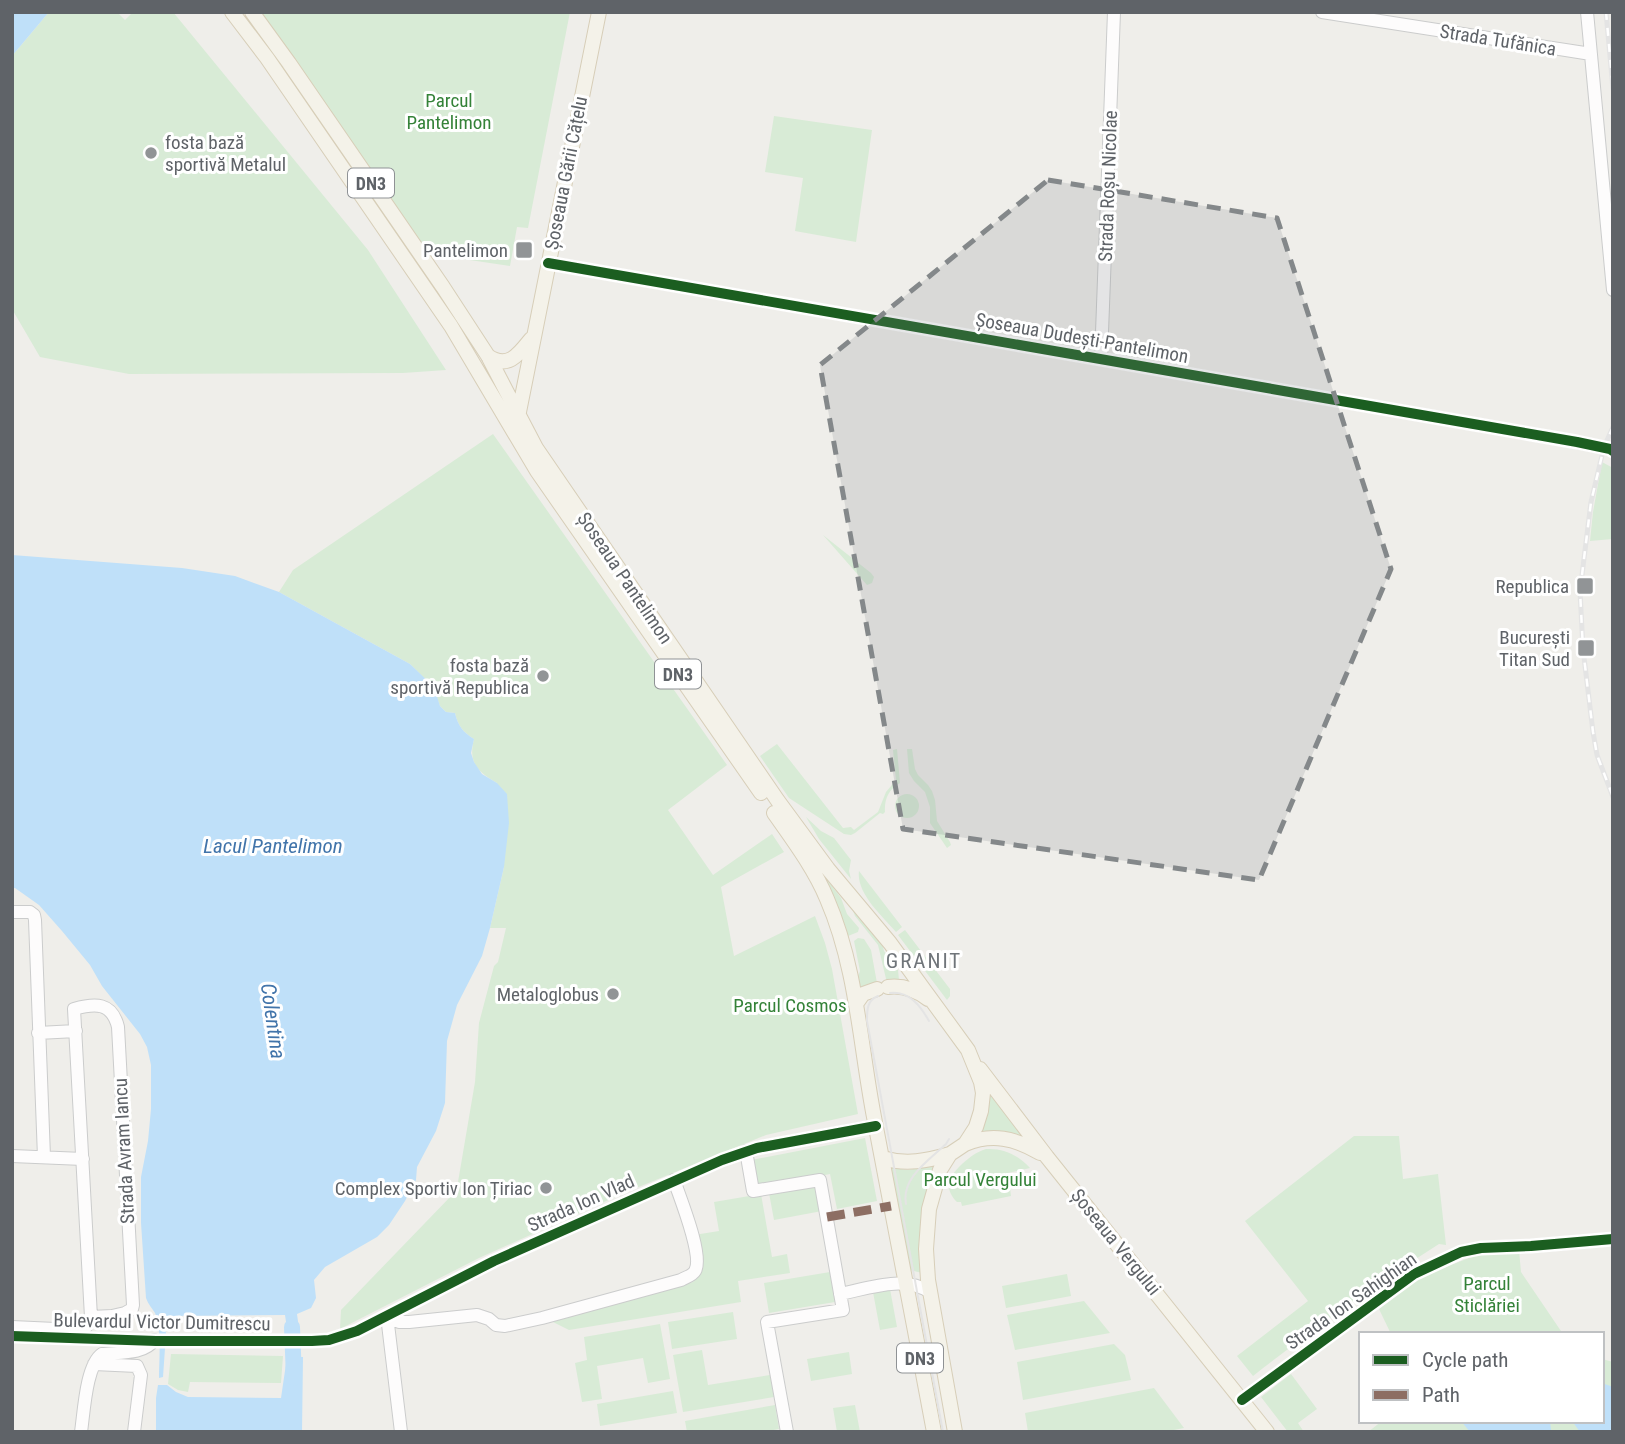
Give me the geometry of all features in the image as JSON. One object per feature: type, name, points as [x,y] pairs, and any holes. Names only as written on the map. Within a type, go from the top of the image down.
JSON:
[{"type":"main road","name":"Șoseaua Pantelimon","points":[[232,12],[267,58],[444,315],[517,439],[553,494],[801,851],[818,881],[833,913],[844,947],[934,1432]]},
{"type":"main road","name":"Șoseaua Pantelimon","points":[[252,12],[443,287],[488,356],[536,447],[785,811],[828,869],[890,943],[968,1050],[983,1093],[979,1120],[965,1144]]},
{"type":"main road","name":"Șoseaua Gării Cățelu","points":[[517,439],[548,263],[599,12]]},
{"type":"main road","points":[[488,356],[498,362],[507,361],[522,350],[534,336]]},
{"type":"main road","points":[[502,412],[519,416]]},
{"type":"main road","points":[[856,1004],[863,994],[883,988],[908,988],[935,1003]]},
{"type":"main road","name":"Șoseaua Vergului","points":[[968,1050],[1047,1157],[1268,1432]]},
{"type":"main road","points":[[882,1158],[896,1162],[919,1162],[950,1154],[965,1144],[981,1139],[1000,1137],[1021,1143],[1047,1157]]},
{"type":"main road","name":"DN3","points":[[950,1154],[940,1170],[929,1209],[926,1259],[955,1432]]},
{"type":"street","name":"Strada Roșu Nicolae","points":[[1101,359],[1114,12]]},
{"type":"street","name":"Strada Tufănica","points":[[1322,12],[1591,54]]},
{"type":"street","points":[[1587,12],[1613,290]]},
{"type":"street","name":"Șoseaua Dudești-Pantelimon","points":[[548,263],[1612,449]]},
{"type":"street","points":[[12,912],[30,912],[35,920],[44,1157]]},
{"type":"street","name":"Strada Avram Iancu","points":[[12,1327],[77,1330],[86,1327],[91,1317],[74,1009],[96,1005],[106,1008],[116,1020],[117,1027],[133,1306],[125,1313],[91,1317]]},
{"type":"street","points":[[38,1033],[76,1031]]},
{"type":"street","name":"Strada Ion Vlad","points":[[312,1341],[344,1336],[494,1261],[708,1165],[746,1152],[876,1126]]},
{"type":"street","points":[[746,1152],[753,1191],[820,1180],[841,1294],[843,1310],[767,1322],[787,1432]]},
{"type":"street","points":[[12,1156],[83,1158]]},
{"type":"street","points":[[387,1316],[399,1322],[409,1322],[477,1315],[496,1325],[505,1325],[542,1318],[690,1276],[697,1264],[696,1250],[674,1180]]},
{"type":"street","name":"Strada Ion Sahighian","points":[[1242,1400],[1414,1274],[1461,1252],[1481,1248],[1613,1239]]},
{"type":"street","points":[[841,1294],[897,1283],[921,1287],[930,1292]]},
{"type":"street","points":[[387,1316],[401,1432]]},
{"type":"street","name":"Bulevardul Victor Dumitrescu","points":[[12,1336],[312,1341]]},
{"type":"street","points":[[80,1432],[91,1371],[99,1356],[145,1349],[155,1340]]},
{"type":"street","points":[[94,1364],[131,1365],[140,1370],[134,1432]]},
{"type":"highlighted area","points":[[1048,180],[1277,218],[1391,569],[1259,880],[903,829],[820,365]]},
{"type":"green space","name":"fosta bază sportivă Metalul","points":[[49,12],[117,12],[125,20],[133,12],[173,12],[368,250],[446,370],[403,373],[129,374],[40,357],[12,309],[12,56]]},
{"type":"green space","name":"Parcul Pantelimon","points":[[258,12],[570,12],[528,228],[517,227],[510,266],[436,255],[430,243],[418,243]]},
{"type":"green space","points":[[774,116],[872,130],[856,242],[795,231],[803,178],[765,172]]},
{"type":"green space","name":"Parcul Cosmos","points":[[493,434],[727,765],[668,810],[713,875],[772,834],[784,852],[721,887],[734,956],[815,916],[832,969],[858,1114],[766,1135],[624,1193],[479,1258],[340,1329],[341,1310],[452,1195],[458,1182],[475,1082],[479,1023],[506,928],[490,928],[504,867],[497,783],[476,766],[472,754],[474,739],[461,728],[455,713],[446,712],[440,706],[433,687],[410,664],[279,592],[293,570]]},
{"type":"green space","points":[[1602,462],[1613,468],[1613,539],[1590,541],[1593,512]]},
{"type":"green space","points":[[823,535],[871,573],[874,577],[872,583],[867,585]]},
{"type":"green space","points":[[777,744],[843,828],[851,827],[854,830],[878,812],[886,792],[896,780],[893,750],[897,749],[900,783],[888,795],[883,814],[880,813],[855,833],[844,834],[789,798],[760,756]]},
{"type":"green space","points":[[907,749],[912,749],[915,769],[932,791],[937,821],[951,845],[947,848],[930,823],[930,807],[925,792],[909,773]]},
{"type":"green space","points":[[907,794],[918,801],[919,806],[912,817],[907,818],[896,811],[895,806],[902,795]]},
{"type":"green space","points":[[806,817],[821,831],[834,838],[851,860],[851,879],[819,839]]},
{"type":"green space","points":[[816,865],[841,898],[847,914],[859,928],[858,932],[845,935]]},
{"type":"green space","points":[[859,871],[902,927],[896,932],[866,896],[859,879]]},
{"type":"green space","points":[[852,908],[882,943],[884,951],[898,970],[899,980],[887,983],[878,945],[855,916]]},
{"type":"green space","points":[[905,930],[950,989],[947,1000],[898,935]]},
{"type":"green space","points":[[858,938],[864,939],[871,950],[877,983],[859,990],[857,979],[860,971],[854,941]]},
{"type":"green space","points":[[989,1093],[1023,1137],[1002,1133],[979,1134],[986,1118]]},
{"type":"green space","points":[[1354,1136],[1399,1136],[1403,1179],[1438,1174],[1446,1245],[1439,1244],[1391,1275],[1253,1376],[1237,1356],[1308,1301],[1245,1221]]},
{"type":"green space","points":[[865,1138],[877,1201],[837,1209],[830,1174],[757,1188],[751,1160]]},
{"type":"green space","name":"Parcul Vergului","points":[[986,1149],[1010,1153],[1030,1168],[1008,1173],[1011,1196],[962,1206],[950,1192],[949,1182],[957,1169],[968,1159]]},
{"type":"green space","points":[[938,1164],[922,1273],[910,1270],[886,1167],[908,1170]]},
{"type":"green space","points":[[817,1184],[822,1211],[774,1220],[769,1193]]},
{"type":"green space","points":[[761,1194],[772,1257],[787,1254],[790,1273],[738,1281],[741,1302],[569,1330],[549,1320],[693,1282],[699,1273],[694,1235],[719,1231],[714,1202]]},
{"type":"green space","name":"Parcul Sticlăriei","points":[[1519,1250],[1521,1272],[1562,1332],[1390,1332],[1379,1309],[1418,1279],[1479,1254]]},
{"type":"green space","points":[[830,1272],[835,1302],[769,1313],[764,1283]]},
{"type":"green space","points":[[1067,1274],[1071,1296],[1006,1308],[1002,1286]]},
{"type":"green space","points":[[890,1289],[897,1327],[880,1330],[873,1292]]},
{"type":"green space","points":[[1084,1301],[1110,1333],[1015,1350],[1007,1315]]},
{"type":"green space","points":[[733,1312],[737,1339],[672,1349],[668,1322]]},
{"type":"green space","points":[[660,1324],[670,1379],[648,1383],[643,1358],[597,1366],[602,1399],[582,1402],[575,1363],[587,1360],[584,1337]]},
{"type":"green space","points":[[1114,1344],[1125,1355],[1131,1380],[1023,1400],[1017,1362]]},
{"type":"green space","points":[[702,1350],[708,1385],[770,1375],[774,1397],[683,1412],[673,1355]]},
{"type":"green space","points":[[849,1352],[852,1374],[811,1381],[807,1359]]},
{"type":"green space","points":[[171,1354],[283,1356],[281,1383],[190,1382],[188,1392],[178,1390],[168,1384]]},
{"type":"green space","points":[[1604,1360],[1613,1362],[1613,1432],[1368,1432],[1379,1423],[1604,1423]]},
{"type":"green space","points":[[1291,1374],[1317,1409],[1298,1423],[1304,1432],[1288,1432],[1261,1397]]},
{"type":"green space","points":[[1154,1388],[1184,1428],[1164,1432],[1028,1432],[1025,1413]]},
{"type":"green space","points":[[673,1391],[677,1413],[600,1426],[597,1404]]},
{"type":"green space","points":[[775,1405],[779,1429],[763,1432],[687,1432],[685,1421]]},
{"type":"green space","points":[[855,1405],[860,1432],[837,1432],[833,1408]]},
{"type":"water","points":[[12,12],[49,12],[12,56]]},
{"type":"water","name":"Lacul Pantelimon","points":[[12,555],[182,568],[235,576],[279,592],[410,664],[434,687],[440,706],[446,712],[455,713],[461,728],[474,739],[471,753],[482,774],[497,783],[507,794],[509,823],[504,867],[490,928],[482,956],[457,1005],[447,1041],[445,1103],[436,1131],[417,1167],[416,1180],[405,1201],[389,1225],[377,1237],[325,1267],[314,1280],[316,1298],[311,1308],[297,1314],[300,1336],[288,1336],[285,1315],[164,1316],[166,1334],[163,1377],[159,1378],[159,1327],[146,1298],[141,1223],[141,1177],[151,1109],[151,1065],[147,1047],[102,986],[90,965],[62,931],[39,905],[12,888]]},
{"type":"water","points":[[287,1357],[303,1357],[302,1432],[156,1432],[158,1385],[167,1385],[188,1397],[281,1398]]},
{"type":"water","points":[[1604,1384],[1613,1387],[1613,1432],[1580,1432],[1573,1423],[1604,1423]]},
{"type":"water","points":[[1463,1423],[1550,1423],[1551,1430],[1547,1432],[1470,1432]]},
{"type":"waterway","name":"Colentina","points":[[292,1327],[294,1378]]},
{"type":"tram line","points":[[890,993],[903,994],[913,1000],[929,1021]]},
{"type":"tram line","points":[[878,996],[870,1003],[867,1021],[943,1432]]},
{"type":"tram line","points":[[906,1204],[912,1178],[949,1139]]},
{"type":"railway","points":[[1606,12],[1613,89]]},
{"type":"railway","points":[[1613,427],[1604,447],[1591,502],[1580,591],[1583,649],[1593,732],[1597,755],[1613,797]]},
{"type":"marked path","points":[[827,1217],[891,1206]]},
{"type":"cycle path","points":[[548,263],[1577,442],[1613,451]]},
{"type":"cycle path","points":[[12,1336],[156,1341],[329,1340],[357,1331],[494,1261],[722,1160],[757,1148],[876,1126]]},
{"type":"cycle path","points":[[1242,1400],[1414,1274],[1461,1252],[1481,1248],[1613,1239]]},
{"type":"place","name":"fosta bază sportivă Metalul","points":[[151,153]]},
{"type":"place","name":"Pantelimon","points":[[524,250]]},
{"type":"place","name":"Republica","points":[[1585,586]]},
{"type":"place","name":"București Titan Sud","points":[[1586,648]]},
{"type":"place","name":"fosta bază sportivă Republica","points":[[543,676]]},
{"type":"place","name":"Metaloglobus","points":[[613,994]]},
{"type":"place","name":"Complex Sportiv Ion Țiriac","points":[[546,1188]]},
{"type":"district","name":"GRANIT","points":[[924,961]]}]
